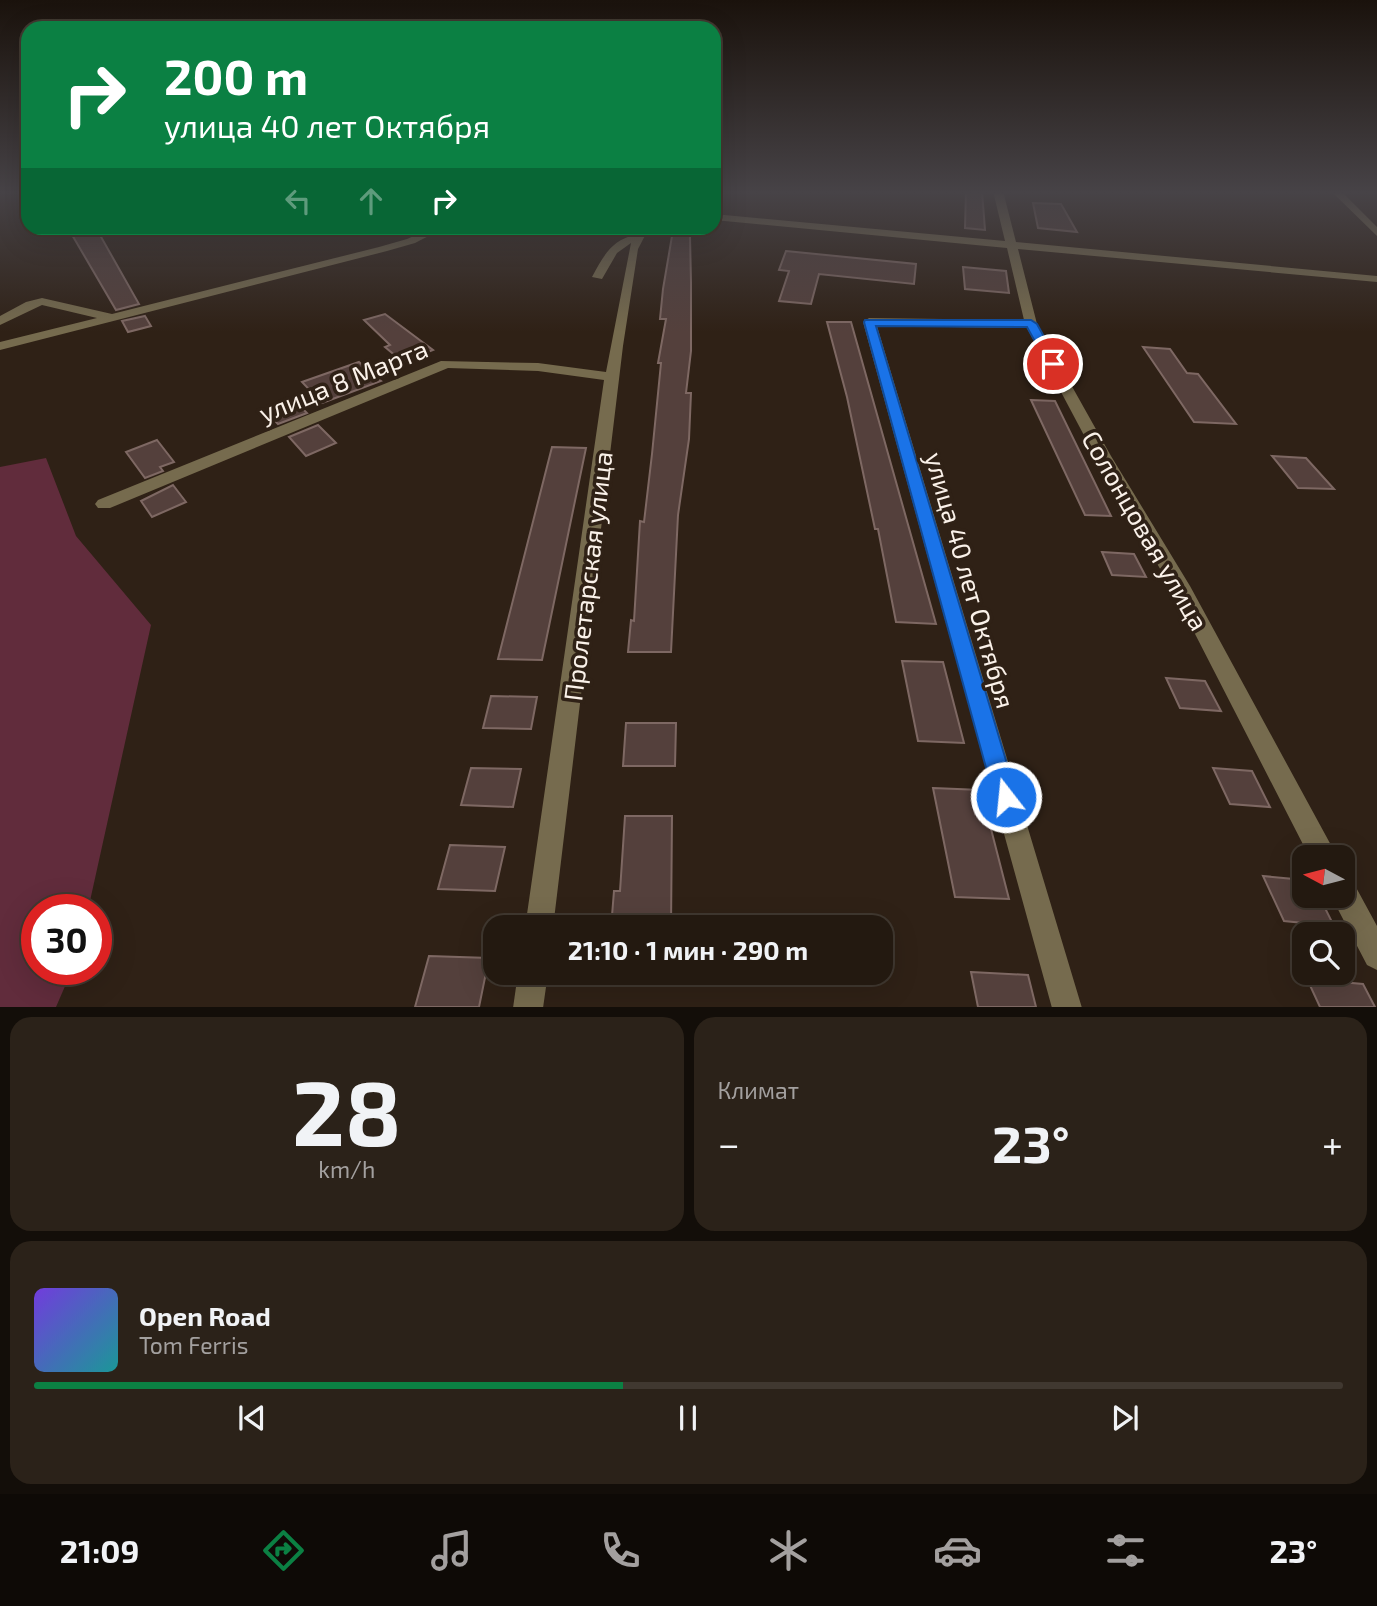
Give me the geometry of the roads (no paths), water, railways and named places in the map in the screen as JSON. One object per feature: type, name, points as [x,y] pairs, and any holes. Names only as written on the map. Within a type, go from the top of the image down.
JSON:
[{"type":"street","points":[[0,346],[417,238]]},
{"type":"street","points":[[598,277],[613,249],[627,238]]},
{"type":"street","name":"Пролетарская улица","points":[[541,915],[612,377],[633,249],[638,238]]},
{"type":"street","points":[[945,238],[1377,279]]},
{"type":"street","name":"Солонцовая улица","points":[[1010,238],[1031,324],[1103,456],[1183,591],[1318,845]]},
{"type":"street","points":[[0,321],[37,302],[51,302],[93,314],[117,316]]},
{"type":"street","name":"улица 40 лет Октября","points":[[1031,324],[869,322],[1067,1007]]},
{"type":"street","name":"улица 8 Марта","points":[[104,504],[446,364],[538,367],[612,377]]},
{"type":"street","points":[[1352,908],[1377,955]]},
{"type":"street","points":[[528,1007],[531,985]]}]
